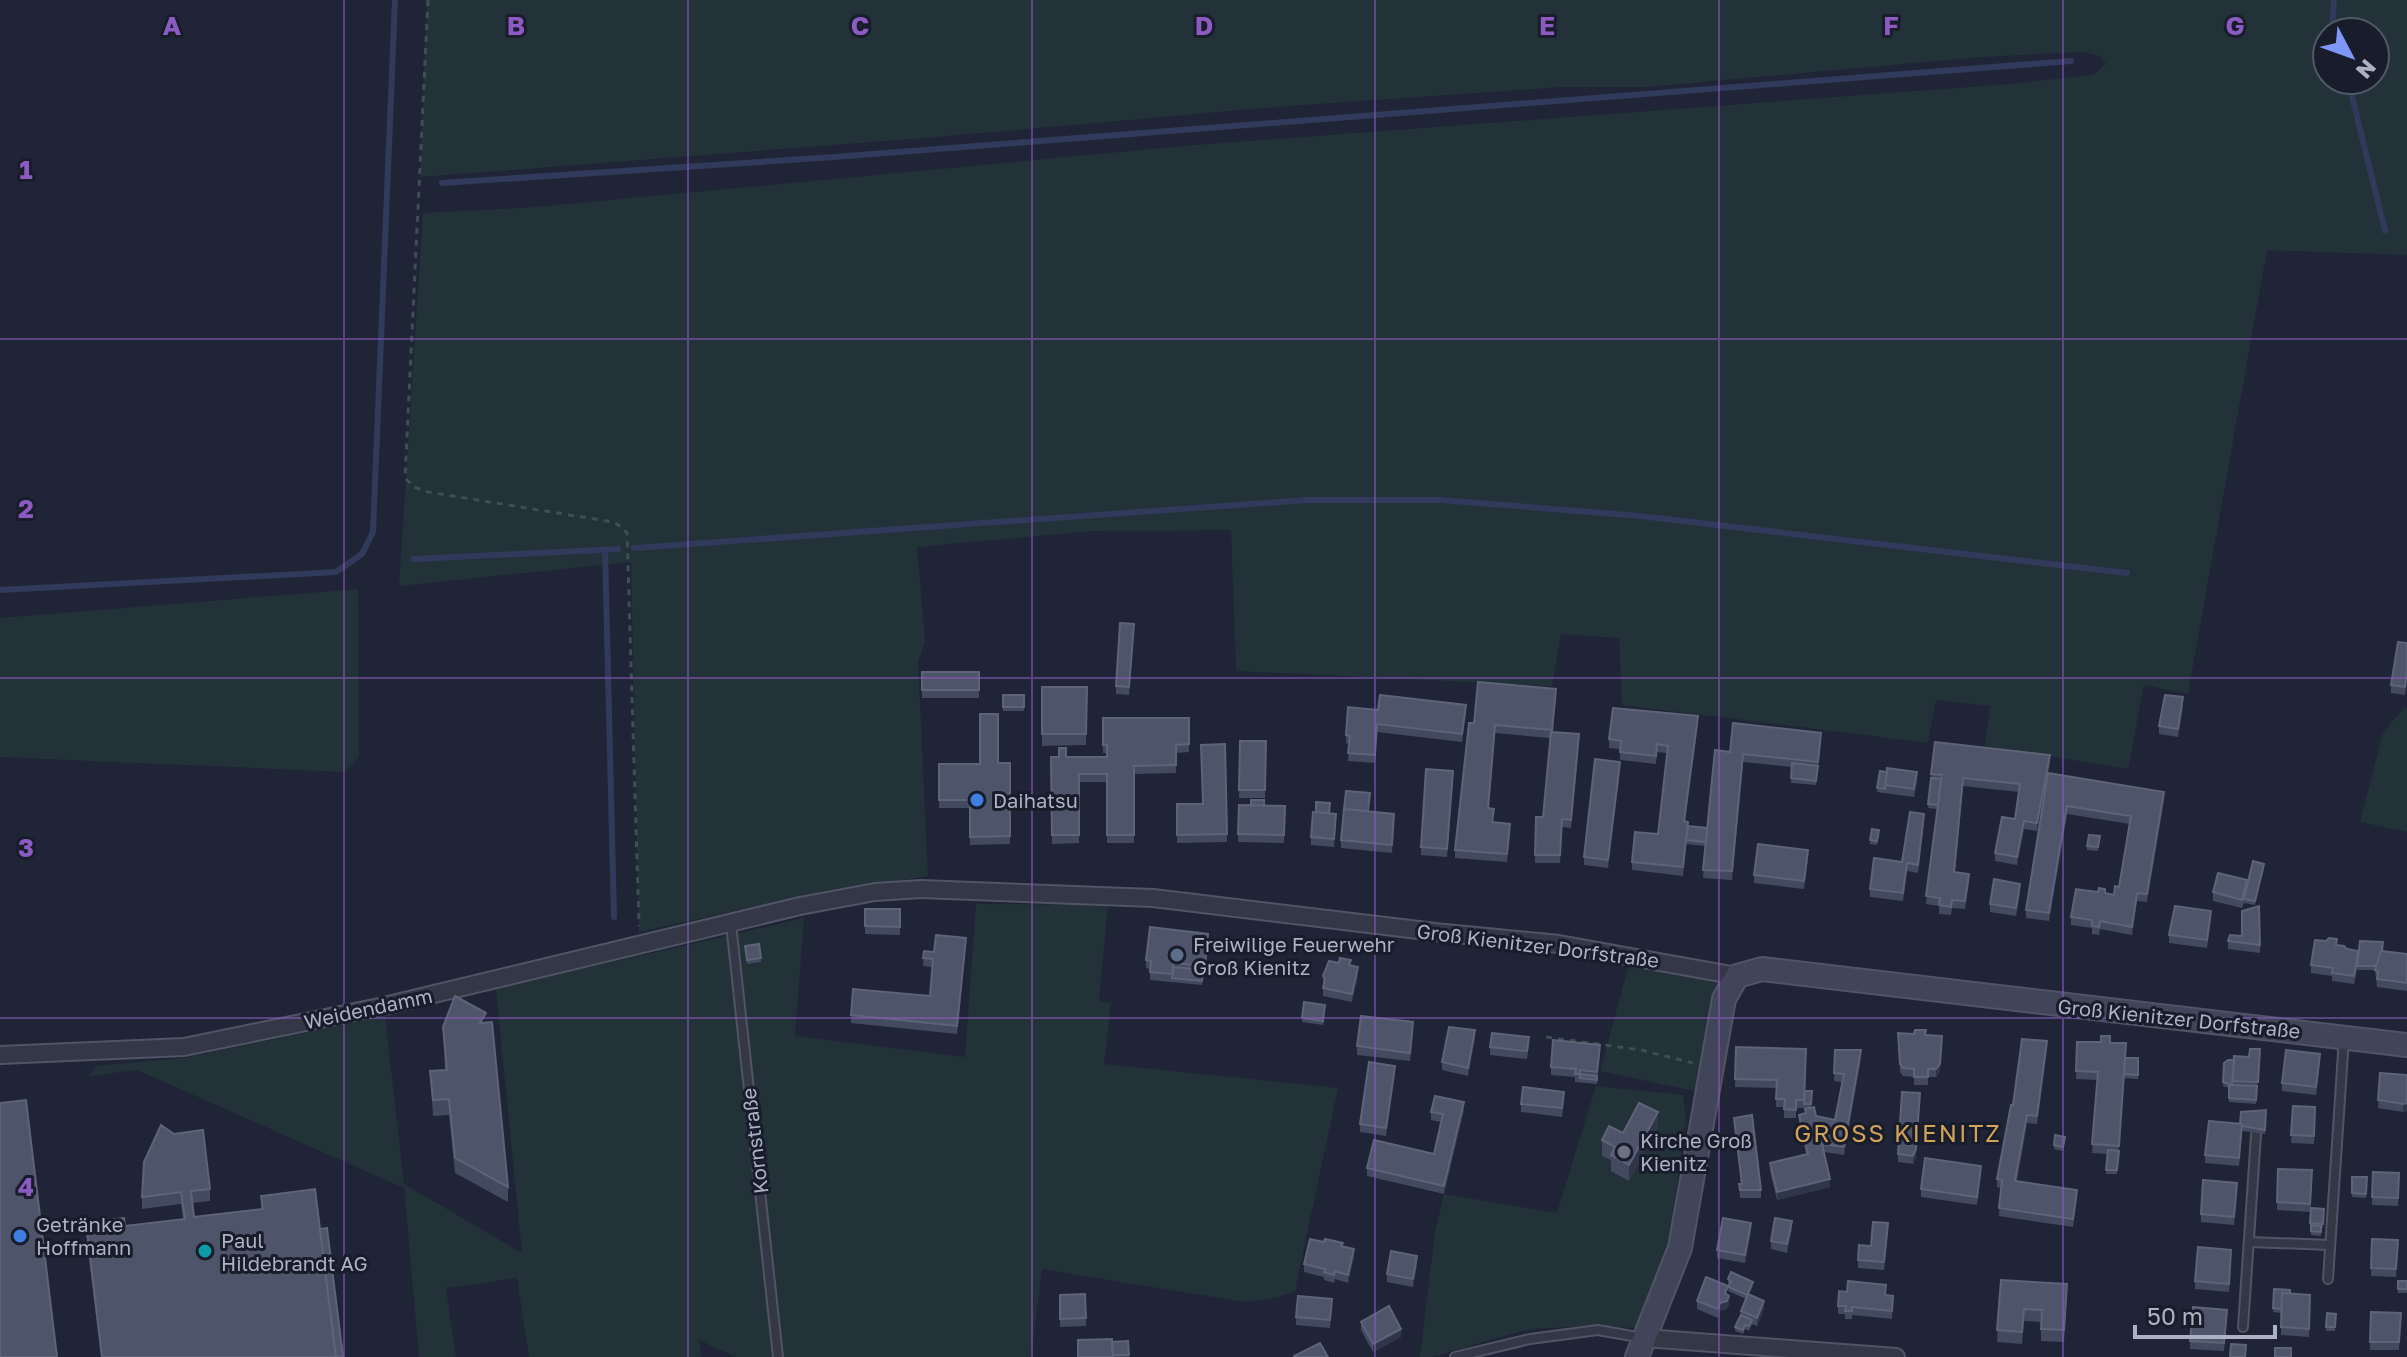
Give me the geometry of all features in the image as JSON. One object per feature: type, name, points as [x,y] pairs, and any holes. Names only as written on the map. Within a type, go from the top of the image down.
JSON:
[{"type":"main road","name":"Groß Kienitzer Dorfstraße","points":[[1737,976],[1762,969],[2407,1045]]},
{"type":"main road","points":[[1641,1348],[1680,1248],[1724,999],[1737,976]]},
{"type":"street","name":"Groß Kienitzer Dorfstraße","points":[[731,924],[832,899],[921,889],[1138,897],[1559,944],[1737,976]]},
{"type":"street","name":"Weidendamm","points":[[0,1055],[184,1047],[384,1006],[731,924]]},
{"type":"street","points":[[1641,1348],[1896,1357]]},
{"type":"lane","name":"Kornstraße","points":[[731,924],[778,1357]]},
{"type":"lane","points":[[2328,1279],[2344,1037]]},
{"type":"lane","points":[[2243,1327],[2256,1135]]},
{"type":"lane","points":[[2250,1242],[2330,1245]]},
{"type":"lane","points":[[1455,1357],[1530,1339],[1598,1330],[1641,1348]]},
{"type":"path","points":[[428,0],[405,478],[414,487],[428,492],[613,522],[627,533],[640,946]]},
{"type":"path","points":[[1546,1037],[1641,1050],[1712,1068]]},
{"type":"shaded area","points":[[427,0],[2407,0],[2407,255],[2267,250],[2188,694],[2144,685],[2128,769],[1985,746],[1990,706],[1936,700],[1928,743],[1622,705],[1619,638],[1561,634],[1552,686],[1236,671],[1231,530],[1093,531],[917,547],[925,641],[918,662],[928,876],[802,896],[639,932],[631,562],[399,586],[423,213],[536,207],[1195,145],[2010,84],[2093,75],[2106,64],[2100,56],[2082,52],[1981,57],[1648,87],[1563,87],[1275,107],[420,177]]},
{"type":"shaded area","points":[[358,589],[359,757],[346,772],[0,757],[0,618]]},
{"type":"shaded area","points":[[2407,708],[2407,832],[2360,822],[2383,733]]},
{"type":"shaded area","points":[[976,904],[1108,905],[1099,1001],[1111,1003],[1104,1064],[1338,1088],[1295,1291],[1244,1302],[1042,1269],[1031,1357],[736,1357],[699,1340],[701,1357],[529,1357],[517,1278],[446,1288],[456,1357],[419,1357],[404,1188],[137,1070],[88,1076],[97,1066],[184,1058],[385,1016],[404,1184],[522,1253],[495,980],[589,957],[582,969],[804,918],[795,1036],[965,1057]]},
{"type":"shaded area","points":[[1631,957],[1729,976],[1703,1093],[1600,1071]]},
{"type":"shaded area","points":[[1596,1086],[1683,1095],[1686,1118],[1669,1244],[1637,1328],[1593,1326],[1529,1329],[1432,1357],[1420,1357],[1435,1232],[1444,1194],[1557,1213]]},
{"type":"building","points":[[1120,623],[1134,624],[1129,687],[1116,686]]},
{"type":"building","points":[[2398,642],[2407,643],[2405,687],[2391,685]]},
{"type":"building","points":[[922,672],[979,672],[979,690],[922,690]]},
{"type":"building","points":[[1478,682],[1556,689],[1552,730],[1495,725],[1488,808],[1494,809],[1492,822],[1510,824],[1507,854],[1455,850],[1469,723],[1474,723]]},
{"type":"building","points":[[1042,687],[1087,687],[1086,734],[1042,734]]},
{"type":"building","points":[[1003,695],[1024,695],[1024,707],[1003,707]]},
{"type":"building","points":[[1380,695],[1466,705],[1462,734],[1377,724],[1375,755],[1348,753],[1348,707],[1378,710]]},
{"type":"building","points":[[2165,695],[2183,697],[2178,729],[2159,726]]},
{"type":"building","points":[[1613,708],[1698,716],[1684,821],[1688,822],[1683,867],[1632,862],[1635,832],[1658,834],[1668,746],[1657,744],[1656,756],[1620,752],[1621,741],[1609,739]]},
{"type":"building","points":[[980,714],[998,714],[998,763],[1010,763],[1010,836],[970,837],[970,800],[939,800],[939,764],[980,764]]},
{"type":"building","points":[[1103,718],[1189,718],[1189,744],[1176,745],[1176,765],[1134,766],[1134,835],[1107,835],[1107,774],[1079,774],[1079,835],[1052,835],[1051,757],[1059,757],[1059,748],[1066,748],[1066,757],[1107,757],[1107,745],[1103,745]]},
{"type":"building","points":[[1733,723],[1821,733],[1818,762],[1743,754],[1732,871],[1703,870],[1715,750],[1730,752]]},
{"type":"building","points":[[1551,732],[1579,734],[1571,820],[1562,819],[1560,855],[1535,855],[1536,817],[1543,817]]},
{"type":"building","points":[[1240,741],[1266,741],[1265,790],[1239,790]]},
{"type":"building","points":[[1935,742],[2050,755],[2037,823],[2024,821],[2017,857],[1995,853],[2002,817],[2015,819],[2020,784],[1963,778],[1954,872],[1969,874],[1965,901],[1952,900],[1951,907],[1939,905],[1940,898],[1926,896],[1942,775],[1931,774]]},
{"type":"building","points":[[1225,744],[1227,834],[1177,835],[1177,804],[1203,804],[1201,745]]},
{"type":"building","points":[[1595,759],[1620,762],[1608,860],[1584,857]]},
{"type":"building","points":[[1792,763],[1818,766],[1816,781],[1791,778]]},
{"type":"building","points":[[1887,768],[1917,772],[1914,789],[1885,785]]},
{"type":"building","points":[[1426,769],[1453,771],[1447,849],[1421,847]]},
{"type":"building","points":[[1880,771],[1887,772],[1885,789],[1877,788]]},
{"type":"building","points":[[2048,773],[2164,792],[2147,894],[2137,893],[2132,927],[2100,921],[2099,927],[2092,926],[2092,920],[2071,917],[2076,889],[2098,892],[2099,888],[2114,895],[2115,886],[2119,887],[2131,816],[2067,806],[2049,913],[2026,910]]},
{"type":"building","points":[[1931,778],[1941,779],[1938,805],[1928,804]]},
{"type":"building","points":[[1346,791],[1370,793],[1368,811],[1344,809]]},
{"type":"building","points":[[1251,800],[1264,800],[1264,806],[1251,806]]},
{"type":"building","points":[[1316,802],[1330,803],[1329,813],[1316,812]]},
{"type":"building","points":[[1239,805],[1285,806],[1284,835],[1238,834]]},
{"type":"building","points":[[1344,809],[1394,814],[1392,845],[1341,840]]},
{"type":"building","points":[[1313,812],[1336,814],[1334,839],[1311,837]]},
{"type":"building","points":[[1910,812],[1924,814],[1918,865],[1907,863],[1903,893],[1870,889],[1874,858],[1902,862]]},
{"type":"building","points":[[1688,826],[1707,828],[1706,842],[1686,840]]},
{"type":"building","points":[[1872,829],[1879,830],[1877,841],[1870,840]]},
{"type":"building","points":[[2089,835],[2100,836],[2098,847],[2087,846]]},
{"type":"building","points":[[1758,844],[1808,850],[1804,881],[1754,875]]},
{"type":"building","points":[[2253,861],[2264,864],[2255,901],[2244,899]]},
{"type":"building","points":[[2218,873],[2247,880],[2242,900],[2213,892]]},
{"type":"building","points":[[1994,879],[2020,884],[2016,908],[1990,904]]},
{"type":"building","points":[[2175,906],[2211,911],[2207,940],[2169,935]]},
{"type":"building","points":[[2259,906],[2260,945],[2228,941],[2230,935],[2242,936],[2242,911]]},
{"type":"building","points":[[865,909],[900,909],[900,927],[865,926]]},
{"type":"building","name":"Freiwilige Feuerwehr Groß Kienitz","points":[[1150,927],[1208,934],[1205,966],[1173,963],[1172,974],[1150,972],[1151,961],[1146,960]]},
{"type":"building","points":[[936,935],[966,938],[957,1026],[851,1015],[853,989],[930,996],[933,959],[923,958],[924,951],[934,952]]},
{"type":"building","points":[[2329,938],[2337,939],[2336,945],[2358,951],[2354,976],[2332,973],[2333,968],[2311,965],[2315,940],[2326,941]]},
{"type":"building","points":[[2360,941],[2383,942],[2376,966],[2357,966]]},
{"type":"building","points":[[759,944],[761,958],[747,960],[745,946]]},
{"type":"building","points":[[2381,951],[2407,954],[2407,983],[2377,979],[2378,972],[2375,970]]},
{"type":"building","points":[[1340,958],[1351,960],[1349,965],[1358,967],[1352,994],[1323,988],[1323,976],[1329,961],[1339,963]]},
{"type":"building","points":[[1174,967],[1204,970],[1202,981],[1172,978]]},
{"type":"building","points":[[455,996],[486,1013],[480,1023],[492,1022],[508,1187],[455,1158],[449,1099],[433,1100],[430,1071],[447,1070],[443,1027]]},
{"type":"building","points":[[1304,1002],[1325,1005],[1323,1021],[1302,1018]]},
{"type":"building","points":[[1361,1016],[1413,1022],[1410,1053],[1357,1046]]},
{"type":"building","points":[[1449,1027],[1475,1030],[1468,1068],[1442,1062]]},
{"type":"building","points":[[1915,1030],[1926,1030],[1925,1035],[1942,1036],[1940,1064],[1936,1069],[1928,1069],[1928,1077],[1914,1077],[1914,1069],[1903,1068],[1900,1064],[1898,1033],[1914,1034]]},
{"type":"building","points":[[1492,1033],[1529,1037],[1527,1051],[1490,1047]]},
{"type":"building","points":[[2101,1036],[2110,1036],[2110,1043],[2126,1043],[2119,1146],[2092,1144],[2098,1072],[2076,1071],[2077,1042],[2101,1042]]},
{"type":"building","points":[[2022,1039],[2047,1041],[2037,1116],[2027,1115],[2015,1181],[2077,1190],[2073,1219],[1999,1208],[2002,1180],[1997,1179],[2013,1105]]},
{"type":"building","points":[[1553,1040],[1600,1045],[1597,1072],[1580,1070],[1580,1074],[1575,1074],[1576,1069],[1551,1067]]},
{"type":"building","points":[[1736,1047],[1806,1049],[1804,1100],[1796,1100],[1796,1110],[1784,1109],[1785,1099],[1776,1099],[1777,1080],[1735,1079]]},
{"type":"building","points":[[2250,1049],[2260,1049],[2258,1082],[2232,1081],[2234,1056],[2249,1057]]},
{"type":"building","points":[[1835,1050],[1861,1050],[1844,1147],[1822,1144],[1830,1179],[1777,1192],[1770,1163],[1808,1154],[1799,1115],[1806,1113],[1805,1109],[1814,1107],[1816,1116],[1835,1120],[1844,1074],[1834,1073]]},
{"type":"building","points":[[2286,1050],[2320,1054],[2316,1087],[2282,1083]]},
{"type":"building","points":[[2125,1058],[2138,1058],[2138,1075],[2124,1074]]},
{"type":"building","points":[[2234,1060],[2232,1085],[2223,1082],[2224,1063]]},
{"type":"building","points":[[1369,1062],[1395,1066],[1386,1128],[1360,1124]]},
{"type":"building","points":[[2380,1073],[2407,1075],[2407,1103],[2378,1100]]},
{"type":"building","points":[[1580,1074],[1597,1076],[1597,1080],[1580,1078]]},
{"type":"building","points":[[2229,1085],[2257,1086],[2256,1100],[2229,1098]]},
{"type":"building","points":[[1523,1087],[1564,1092],[1562,1108],[1521,1104]]},
{"type":"building","points":[[1805,1091],[1812,1091],[1811,1104],[1804,1104]]},
{"type":"building","points":[[1902,1092],[1920,1093],[1913,1156],[1898,1154]]},
{"type":"building","points":[[1435,1096],[1464,1102],[1444,1186],[1367,1168],[1374,1140],[1434,1154],[1443,1114],[1431,1112]]},
{"type":"building","name":"Getränke Hoffmann","points":[[26,1100],[57,1357],[0,1357],[0,1103]]},
{"type":"building","points":[[1639,1103],[1658,1112],[1629,1165],[1611,1155],[1615,1147],[1602,1140],[1609,1126],[1623,1133]]},
{"type":"building","points":[[2293,1106],[2315,1107],[2314,1136],[2291,1135]]},
{"type":"building","points":[[2266,1110],[2265,1130],[2240,1124],[2241,1112]]},
{"type":"building","points":[[1752,1115],[1761,1190],[1740,1190],[1739,1184],[1742,1184],[1734,1118]]},
{"type":"building","points":[[2209,1121],[2242,1124],[2239,1158],[2205,1155]]},
{"type":"building","name":"Paul Hildebrandt AG","points":[[161,1125],[174,1134],[203,1130],[210,1189],[191,1191],[194,1217],[263,1209],[261,1196],[315,1189],[336,1357],[102,1357],[86,1222],[124,1218],[125,1226],[185,1219],[181,1192],[142,1197],[144,1162]]},
{"type":"building","points":[[2055,1135],[2065,1137],[2063,1147],[2054,1145]]},
{"type":"building","points":[[2108,1150],[2119,1151],[2117,1170],[2106,1170]]},
{"type":"building","points":[[1925,1158],[1981,1166],[1977,1197],[1921,1189]]},
{"type":"building","points":[[2278,1169],[2312,1170],[2310,1204],[2277,1202]]},
{"type":"building","points":[[2373,1172],[2399,1173],[2398,1198],[2372,1197]]},
{"type":"building","points":[[2352,1177],[2367,1177],[2366,1194],[2352,1193]]},
{"type":"building","points":[[2203,1180],[2237,1183],[2234,1217],[2201,1214]]},
{"type":"building","points":[[2311,1208],[2324,1209],[2323,1224],[2310,1223]]},
{"type":"building","points":[[1723,1218],[1751,1223],[1745,1255],[1717,1250]]},
{"type":"building","points":[[1775,1218],[1792,1221],[1787,1244],[1771,1241]]},
{"type":"building","points":[[1873,1222],[1888,1223],[1884,1262],[1858,1260],[1859,1245],[1871,1246]]},
{"type":"building","points":[[2311,1225],[2321,1226],[2321,1232],[2311,1231]]},
{"type":"building","points":[[327,1228],[343,1357],[336,1357],[320,1229]]},
{"type":"building","points":[[1310,1239],[1343,1243],[1341,1246],[1354,1249],[1348,1275],[1335,1271],[1334,1275],[1324,1272],[1325,1269],[1304,1264]]},
{"type":"building","points":[[2372,1239],[2398,1240],[2396,1269],[2371,1268]]},
{"type":"building","points":[[2198,1247],[2231,1250],[2229,1284],[2195,1281]]},
{"type":"building","points":[[1391,1251],[1417,1256],[1413,1279],[1387,1274]]},
{"type":"building","points":[[1731,1272],[1753,1282],[1747,1295],[1728,1287]]},
{"type":"building","points":[[1706,1277],[1728,1286],[1725,1293],[1729,1296],[1727,1301],[1720,1303],[1718,1309],[1697,1301]]},
{"type":"building","points":[[2001,1280],[2067,1284],[2064,1330],[2041,1329],[2042,1310],[2024,1309],[2022,1332],[1997,1330]]},
{"type":"building","points":[[1848,1281],[1886,1285],[1885,1295],[1893,1296],[1892,1311],[1852,1307],[1852,1311],[1845,1311],[1846,1306],[1838,1306],[1839,1291],[1847,1292]]},
{"type":"building","points":[[2398,1281],[2407,1281],[2407,1289],[2398,1289]]},
{"type":"building","points":[[2274,1289],[2290,1290],[2290,1294],[2282,1293],[2282,1309],[2273,1308]]},
{"type":"building","points":[[2282,1293],[2310,1295],[2309,1329],[2281,1327]]},
{"type":"building","points":[[1085,1294],[1086,1318],[1060,1319],[1060,1295]]},
{"type":"building","points":[[1748,1294],[1764,1301],[1757,1318],[1741,1311]]},
{"type":"building","points":[[1298,1296],[1332,1299],[1330,1320],[1296,1317]]},
{"type":"building","points":[[1389,1306],[1401,1329],[1373,1344],[1361,1322]]},
{"type":"building","points":[[2193,1307],[2227,1310],[2224,1343],[2190,1341]]},
{"type":"building","points":[[2371,1312],[2401,1313],[2399,1342],[2370,1342]]},
{"type":"building","points":[[2327,1313],[2336,1314],[2335,1327],[2326,1327]]},
{"type":"building","points":[[1741,1315],[1752,1320],[1743,1330],[1735,1327]]},
{"type":"building","points":[[1112,1339],[1113,1357],[1078,1357],[1078,1340]]},
{"type":"building","points":[[1128,1341],[1129,1355],[1113,1355],[1112,1342]]},
{"type":"building","points":[[1320,1343],[1328,1357],[1294,1357],[1294,1356]]},
{"type":"building","points":[[2231,1344],[2246,1345],[2245,1357],[2230,1357]]},
{"type":"building","points":[[2275,1348],[2291,1348],[2291,1357],[2275,1357]]},
{"type":"waterway","points":[[0,590],[336,572],[362,554],[373,532],[395,0]]},
{"type":"waterway","points":[[2333,16],[2334,0]]},
{"type":"waterway","points":[[442,183],[834,157],[2071,61]]},
{"type":"waterway","points":[[2352,96],[2385,231]]},
{"type":"waterway","points":[[634,548],[1307,500],[1441,500],[1640,516],[2127,573]]},
{"type":"waterway","points":[[414,559],[618,549]]},
{"type":"waterway","points":[[605,550],[614,917]]},
{"type":"place","name":"Daihatsu","points":[[977,800]]},
{"type":"place","name":"Freiwilige Feuerwehr Groß Kienitz","points":[[1177,955]]},
{"type":"place","name":"Kirche Groß Kienitz","points":[[1624,1152]]},
{"type":"place","name":"Getränke Hoffmann","points":[[20,1236]]},
{"type":"place","name":"Paul Hildebrandt AG","points":[[205,1251]]},
{"type":"district","name":"GROSS KIENITZ","points":[[1898,1132]]}]
